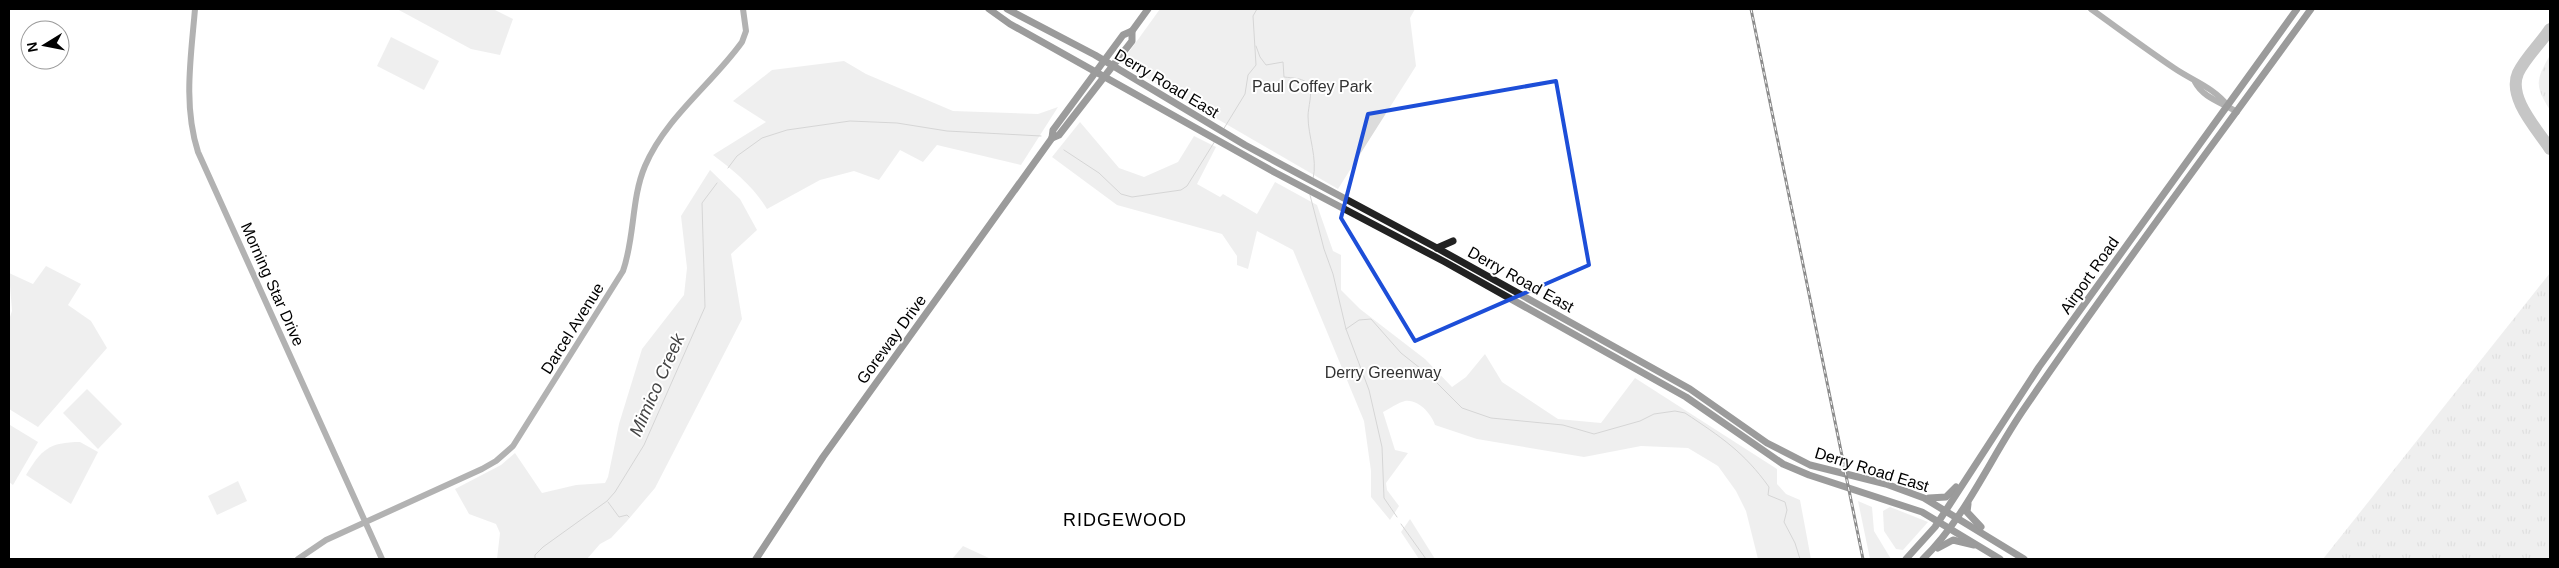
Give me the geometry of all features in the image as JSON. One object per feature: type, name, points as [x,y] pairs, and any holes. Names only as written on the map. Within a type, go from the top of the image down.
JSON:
[{"type":"main road","name":"Derry Road East","points":[[989,9],[1010,24],[1294,183],[1445,262],[1686,397],[1763,451],[1792,468],[1905,504],[1950,527],[2000,559]]},
{"type":"main road","name":"Derry Road East","points":[[1007,9],[1103,61],[1245,145],[1437,248],[1690,389],[1750,432],[1794,458],[1829,471],[1886,484],[1914,494],[1958,517],[2024,559]]},
{"type":"main road","name":"Goreway Drive","points":[[756,559],[828,450],[1044,150],[1052,138],[1053,130],[1123,35],[1132,31],[1148,9]]},
{"type":"main road","name":"Airport Road","points":[[1906,559],[1939,521],[2039,367],[2297,9]]},
{"type":"main road","name":"Airport Road","points":[[1923,559],[1958,517],[2026,406],[2311,9]]},
{"type":"main road","name":"Goreway Drive","points":[[1052,138],[1059,135],[1132,41],[1132,31]]},
{"type":"main road","points":[[1173,115],[1178,107]]},
{"type":"main road","points":[[1241,153],[1245,145]]},
{"type":"main road","points":[[1294,183],[1301,180],[1299,174]]},
{"type":"main road","points":[[1437,248],[1453,241]]},
{"type":"main road","points":[[1914,494],[1928,498],[1946,497],[1954,491],[1966,471],[1972,469]]},
{"type":"main road","points":[[1983,475],[1966,508],[1972,519],[1990,533],[1992,539]]},
{"type":"main road","points":[[1932,550],[1953,540],[1978,544]]},
{"type":"street","name":"Morning Star Drive","points":[[195,9],[189,103],[192,130],[198,152],[382,559]]},
{"type":"street","name":"Darcel Avenue","points":[[298,559],[321,543],[482,469],[496,461],[513,446],[624,271],[645,166],[666,131],[742,42],[746,32],[743,9]]},
{"type":"street","points":[[2091,9],[2195,82],[2204,84],[2237,112]]},
{"type":"highlighted area","points":[[1556,81],[1589,265],[1415,341],[1341,218],[1368,114]]},
{"type":"green space","points":[[397,9],[493,9],[513,19],[500,55],[471,49]]},
{"type":"green space","name":"Paul Coffey Park","points":[[1160,9],[1415,9],[1410,18],[1416,66],[1338,189],[1121,63]]},
{"type":"green space","points":[[391,37],[439,61],[424,90],[377,66]]},
{"type":"green space","points":[[2550,55],[2550,110],[2541,94],[2539,82]]},
{"type":"green space","points":[[844,61],[866,74],[953,111],[1038,114],[1058,107],[1021,165],[937,145],[923,162],[900,150],[879,180],[854,171],[820,180],[767,209],[736,173],[713,155],[766,122],[733,101],[772,70]]},
{"type":"green space","name":"Derry Greenway","points":[[1080,122],[1119,168],[1144,177],[1178,162],[1194,136],[1216,147],[1197,184],[1220,197],[1223,194],[1257,214],[1275,182],[1317,205],[1333,251],[1341,255],[1341,290],[1360,309],[1425,359],[1452,387],[1466,377],[1485,354],[1502,382],[1558,419],[1601,423],[1635,378],[1777,469],[1777,484],[1786,494],[1800,500],[1811,559],[1758,559],[1746,511],[1736,491],[1718,466],[1688,448],[1641,446],[1584,457],[1477,439],[1435,425],[1424,408],[1410,401],[1400,403],[1383,412],[1395,450],[1408,453],[1386,483],[1387,490],[1399,506],[1390,520],[1371,497],[1371,471],[1364,421],[1293,250],[1257,231],[1248,269],[1237,265],[1237,256],[1222,234],[1117,205],[1052,157]]},
{"type":"green space","points":[[710,170],[740,199],[757,230],[731,254],[742,319],[655,488],[611,538],[600,544],[587,559],[497,559],[500,533],[496,524],[469,514],[455,489],[501,465],[515,453],[542,493],[576,485],[605,483],[608,477],[619,424],[642,349],[684,295],[687,268],[681,216]]},
{"type":"green space","points":[[46,266],[81,284],[68,305],[91,321],[107,348],[38,427],[9,409],[9,320],[12,311],[9,273],[33,284]]},
{"type":"green space","points":[[2550,273],[2550,559],[2323,559]]},
{"type":"green space","points":[[87,389],[122,424],[98,449],[63,413]]},
{"type":"green space","points":[[10,425],[38,442],[13,485],[9,482]]},
{"type":"green space","points":[[69,442],[80,442],[98,452],[71,504],[26,475],[36,459],[47,449]]},
{"type":"green space","points":[[238,481],[247,501],[217,515],[208,496]]},
{"type":"green space","points":[[1858,501],[1872,507],[1874,531],[1891,559],[1870,559]]},
{"type":"green space","points":[[1890,507],[1928,522],[1903,550],[1896,549],[1884,531],[1883,511]]},
{"type":"green space","points":[[1410,519],[1435,559],[1419,559],[1401,532]]},
{"type":"green space","points":[[963,546],[991,559],[952,559]]},
{"type":"waterway","name":"Mimico Creek","points":[[1223,130],[1245,94],[1248,75],[1256,65],[1253,16],[1257,9]]},
{"type":"waterway","points":[[1256,46],[1260,57],[1266,65],[1283,62],[1284,77],[1301,80],[1309,85],[1308,124],[1314,155],[1313,179]]},
{"type":"waterway","name":"Mimico Creek","points":[[728,168],[737,156],[762,138],[787,130],[850,121],[897,123],[947,131],[1041,136]]},
{"type":"waterway","name":"Mimico Creek","points":[[1064,150],[1099,173],[1121,194],[1132,197],[1181,190],[1187,186],[1215,141]]},
{"type":"waterway","name":"Mimico Creek","points":[[535,559],[535,555],[543,547],[607,501],[615,492],[644,445],[705,307],[702,203],[717,183]]},
{"type":"waterway","points":[[1310,195],[1324,249],[1333,274],[1346,329],[1369,390],[1382,447],[1384,498],[1397,517]]},
{"type":"waterway","points":[[1346,329],[1359,320],[1371,319],[1401,353],[1430,376],[1462,408],[1491,418],[1563,425],[1594,434],[1640,421],[1654,414],[1675,411],[1685,413],[1721,438],[1741,455],[1769,487],[1768,495],[1785,502],[1787,510],[1784,522],[1795,543],[1800,559]]},
{"type":"waterway","points":[[608,502],[619,517],[627,515],[629,517]]},
{"type":"waterway","points":[[1401,524],[1426,559]]},
{"type":"taxiway","points":[[2550,29],[2521,67],[2516,83],[2517,93],[2525,113],[2550,149]]},
{"type":"railway","points":[[1751,9],[1863,559]]},
{"type":"district","name":"RIDGEWOOD","points":[[1125,520]]}]
